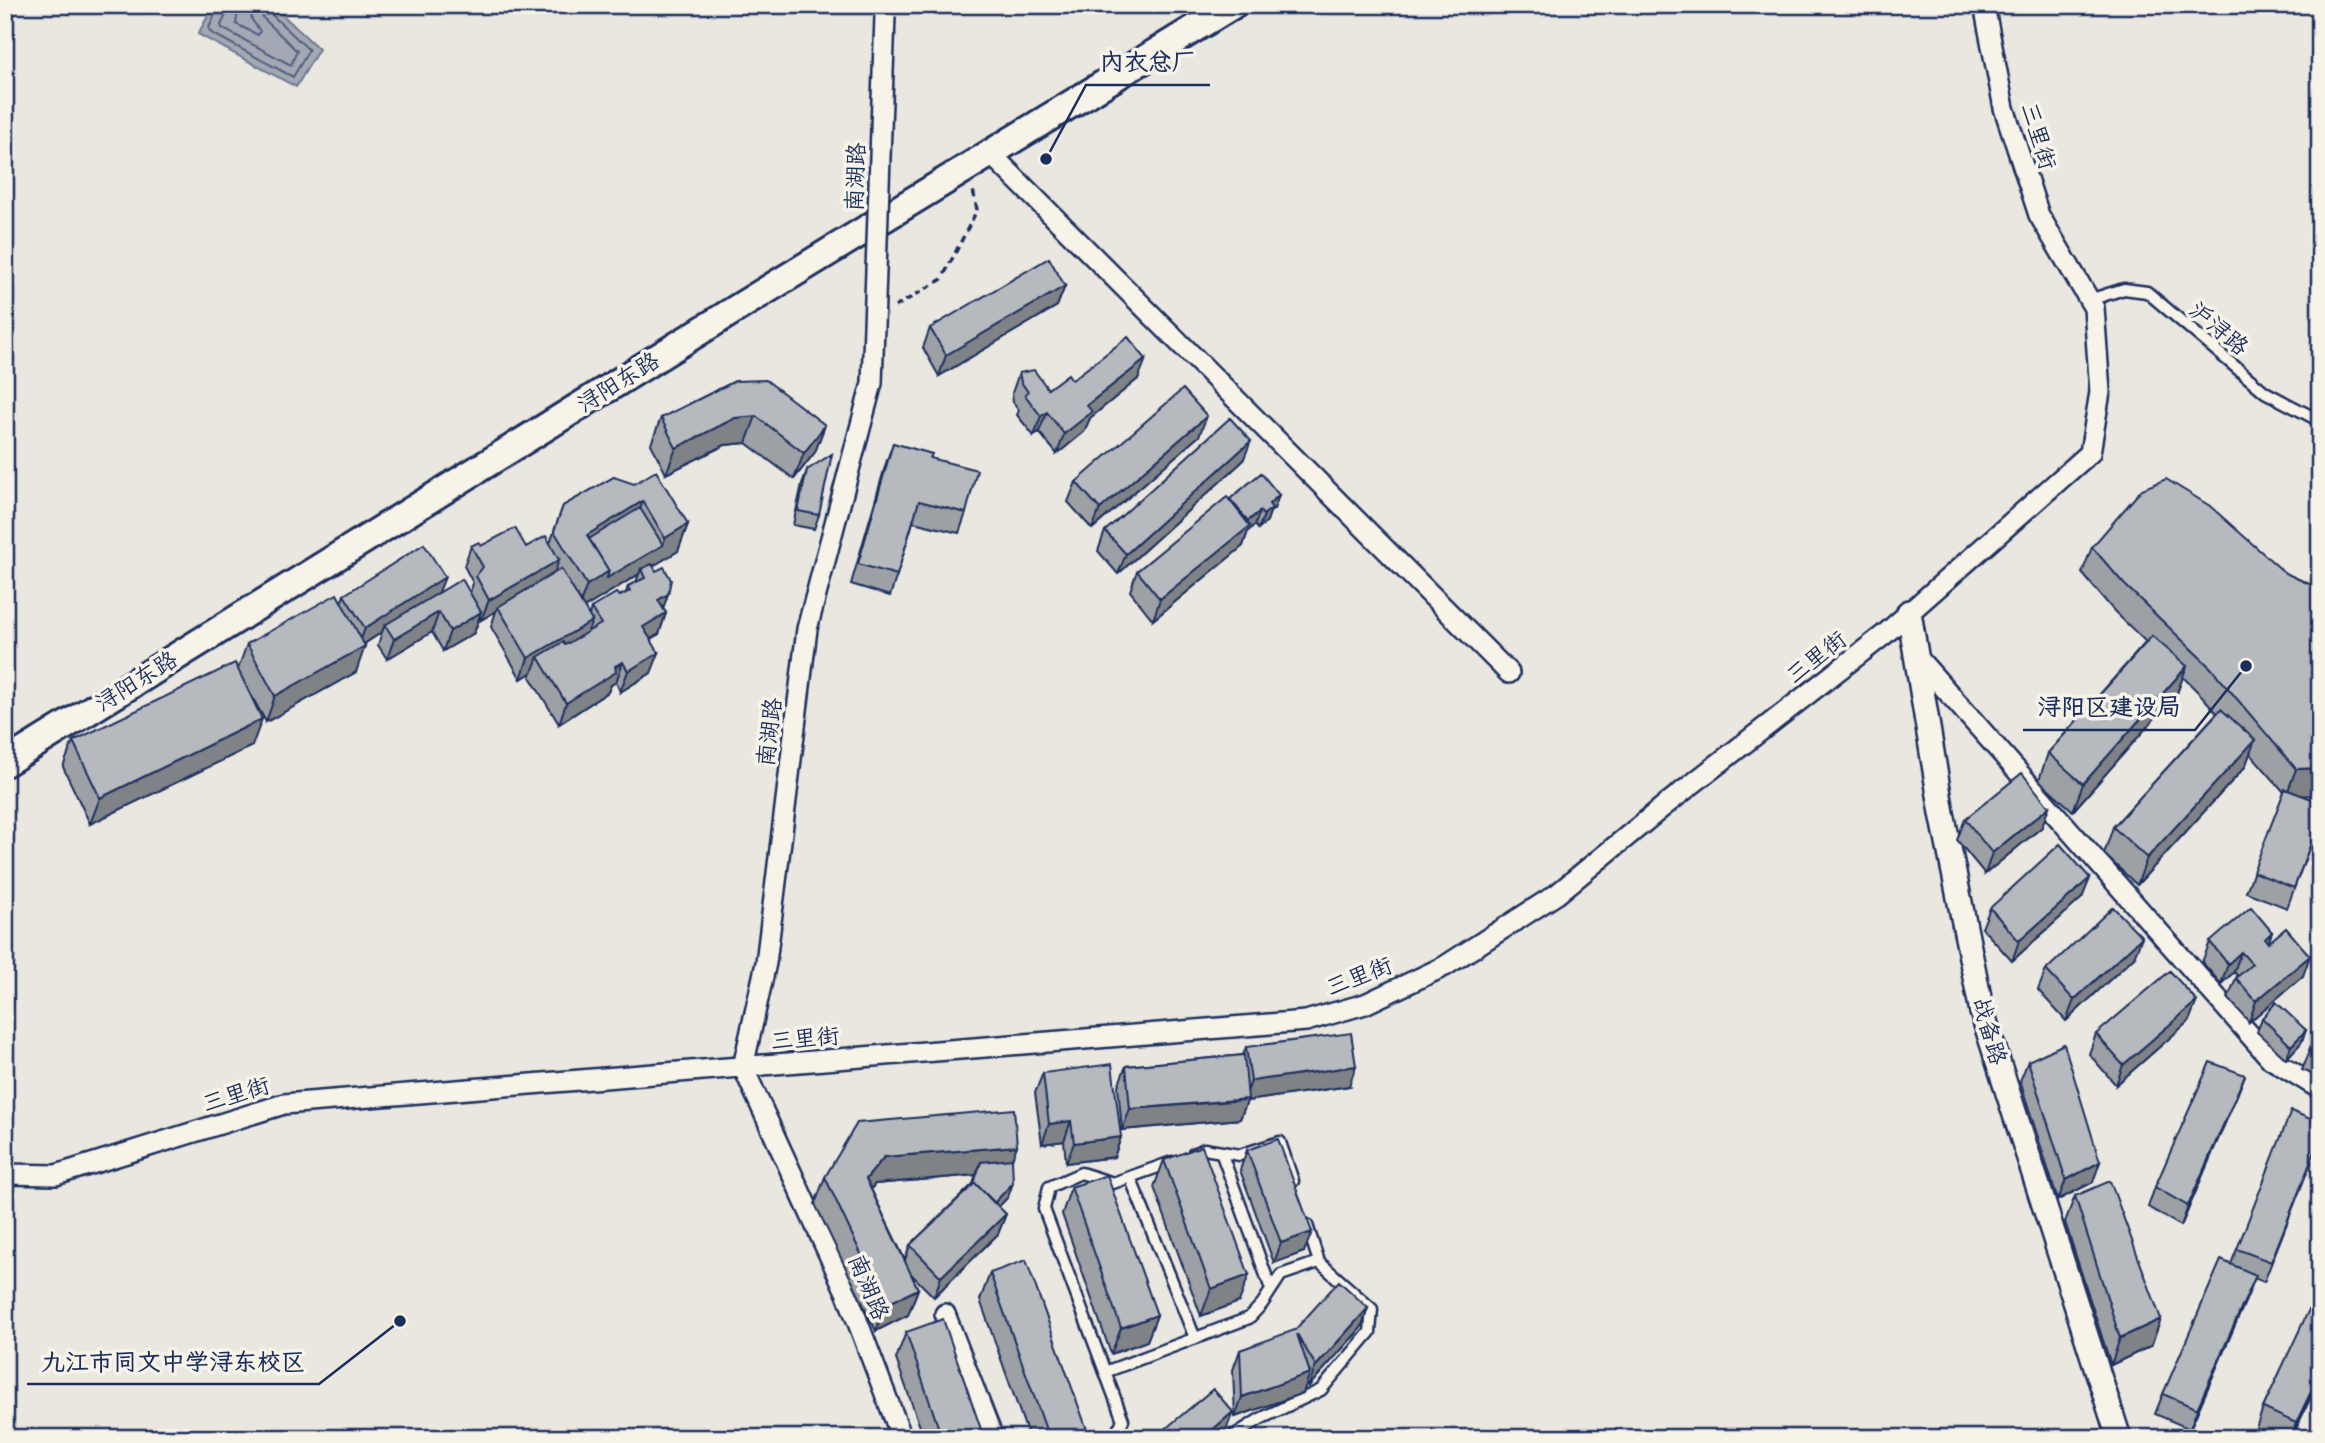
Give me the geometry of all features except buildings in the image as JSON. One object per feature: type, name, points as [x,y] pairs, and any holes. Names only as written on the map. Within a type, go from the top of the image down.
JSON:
[{"type":"main road","name":"浔阳东路","points":[[5,763],[1233,5]]},
{"type":"street","name":"三里街","points":[[5,1174],[56,1175],[284,1104],[1306,1021],[1365,1004],[1445,966],[1557,894],[1909,612],[2090,453],[2100,392],[2094,308],[2039,215],[2004,108],[1984,5]]},
{"type":"street","name":"南湖路","points":[[885,11],[872,383],[807,629],[766,963],[743,1067],[847,1294],[902,1438]]},
{"type":"street","points":[[979,160],[1509,673]]},
{"type":"street","name":"战备路","points":[[1909,612],[1942,813],[1982,1012],[2119,1438]]},
{"type":"street","points":[[1916,656],[2271,1059],[2320,1090]]},
{"type":"street","points":[[945,1314],[993,1438]]},
{"type":"lane","name":"沪浔路","points":[[2089,300],[2124,289],[2147,292],[2266,391],[2320,421]]},
{"type":"lane","points":[[1115,1438],[1123,1420],[1044,1209],[1049,1187],[1081,1173],[1114,1184],[1204,1149],[1240,1155],[1280,1142],[1296,1190]]},
{"type":"lane","points":[[1221,1152],[1271,1289]]},
{"type":"lane","points":[[1130,1177],[1195,1338]]},
{"type":"lane","points":[[1230,1438],[1261,1419],[1321,1390],[1370,1332],[1372,1309],[1319,1262],[1304,1214]]},
{"type":"lane","points":[[1105,1372],[1249,1318],[1262,1304],[1280,1275],[1319,1262]]},
{"type":"path","points":[[874,320],[942,279],[977,210],[979,160]]},
{"type":"water","points":[[214,5],[272,5],[319,49],[296,87],[198,34]]},
{"type":"place","name":"内衣总厂","points":[[1046,159]]},
{"type":"place","name":"浔阳区建设局","points":[[2246,666]]},
{"type":"place","name":"九江市同文中学浔东校区","points":[[400,1321]]}]
